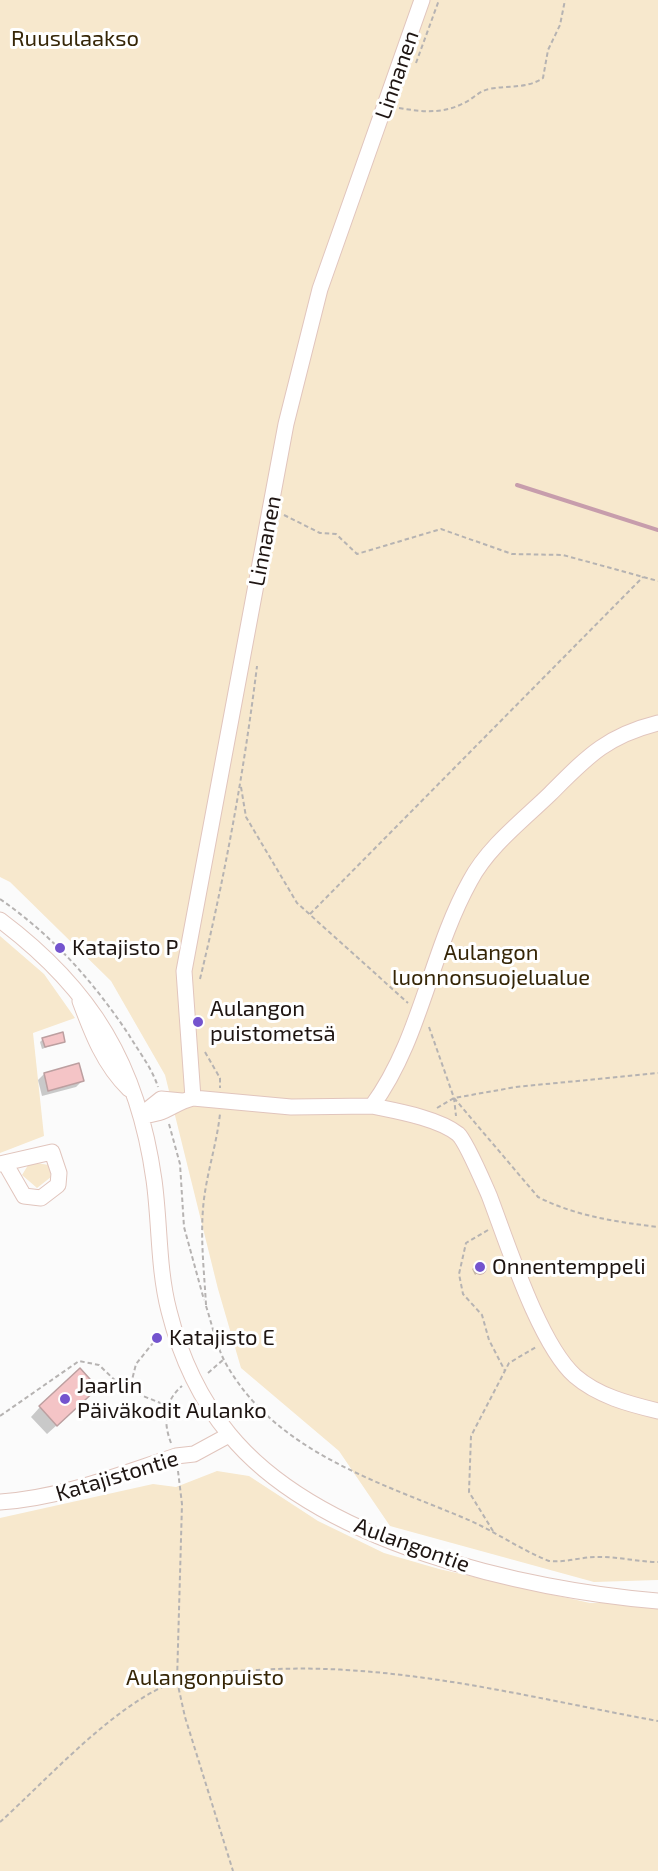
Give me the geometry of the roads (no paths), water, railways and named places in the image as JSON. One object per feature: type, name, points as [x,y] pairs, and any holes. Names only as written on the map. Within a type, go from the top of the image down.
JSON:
[{"type":"street","name":"Linnanen","points":[[187,1099],[184,971],[286,424],[320,290],[422,0]]},
{"type":"street","points":[[372,1106],[386,1086],[408,1043],[443,936],[471,879],[493,849],[579,765],[613,738],[658,723]]},
{"type":"street","name":"Aulangontie","points":[[0,920],[38,950],[77,993],[104,1058],[115,1074],[133,1092],[141,1115],[154,1181],[168,1310],[186,1363],[207,1403],[229,1435],[300,1495],[368,1532],[438,1558],[505,1577],[564,1590],[658,1601]]},
{"type":"street","points":[[141,1115],[161,1099],[291,1107],[372,1106],[422,1118],[459,1135],[483,1181],[549,1340],[574,1376],[614,1400],[658,1411]]},
{"type":"street","name":"Katajistontie","points":[[0,1502],[33,1500],[61,1493],[176,1456],[194,1454],[229,1435]]},
{"type":"waterway","points":[[517,485],[658,530]]},
{"type":"place","name":"Katajisto P","points":[[60,948]]},
{"type":"place","name":"Aulangon puistometsä","points":[[198,1022]]},
{"type":"place","name":"Onnentemppeli","points":[[480,1267]]},
{"type":"place","name":"Katajisto E","points":[[157,1338]]},
{"type":"place","name":"Jaarlin Päiväkodit Aulanko","points":[[65,1399]]},
{"type":"park label","name":"Ruusulaakso","points":[[75,39]]},
{"type":"park label","name":"Aulangon luonnonsuojelualue","points":[[491,966]]},
{"type":"park label","name":"Aulangonpuisto","points":[[205,1678]]}]
